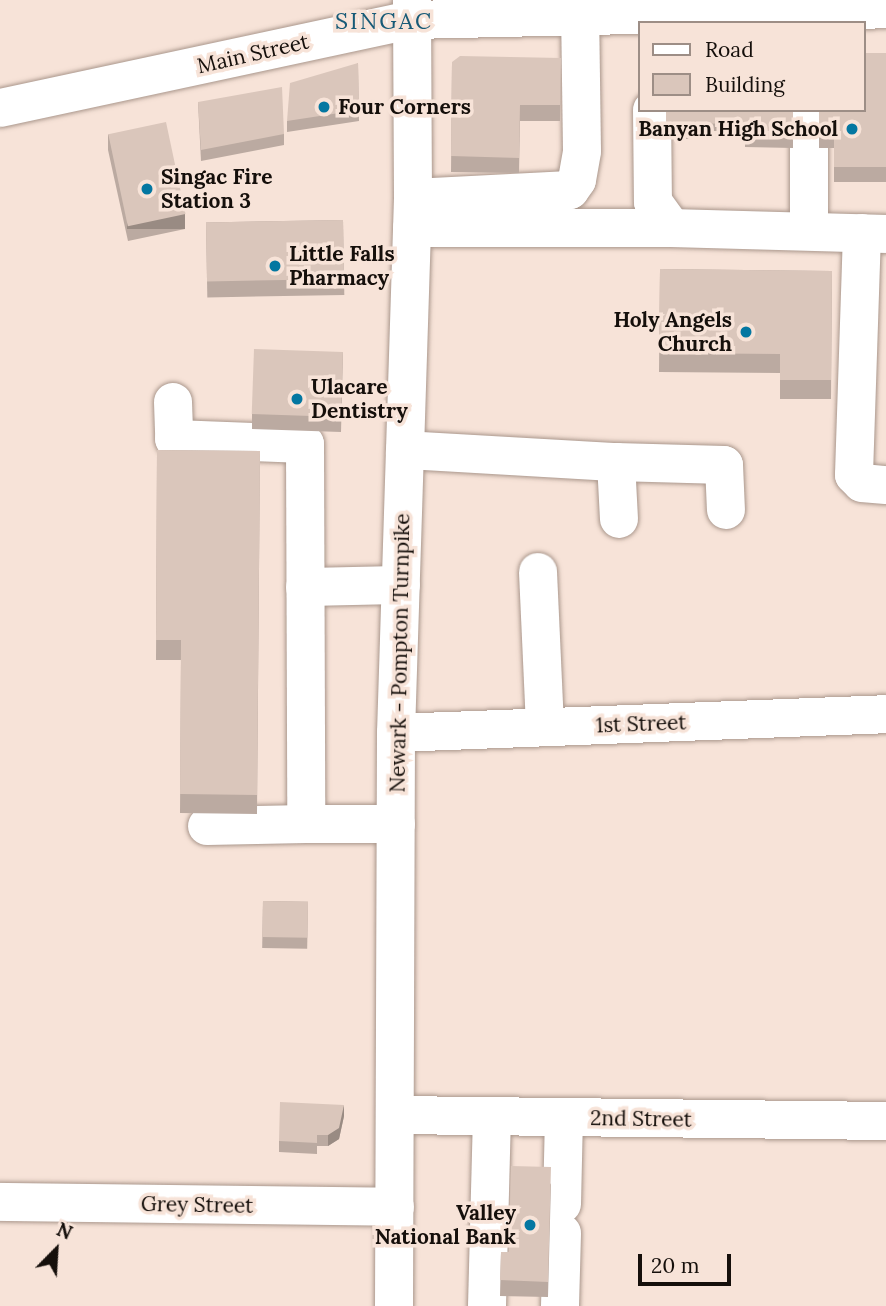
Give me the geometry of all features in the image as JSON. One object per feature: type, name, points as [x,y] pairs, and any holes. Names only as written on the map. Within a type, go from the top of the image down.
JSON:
[{"type":"main road","name":"Main Street","points":[[0,108],[412,10],[651,18],[808,18],[886,9]]},
{"type":"main road","name":"Newark - Pompton Turnpike","points":[[394,1306],[396,733],[412,213],[412,10]]},
{"type":"main road","points":[[412,213],[570,190],[577,180],[582,150],[580,15]]},
{"type":"main road","points":[[652,112],[653,202],[672,228]]},
{"type":"main road","points":[[809,112],[809,231]]},
{"type":"main road","points":[[412,213],[672,228],[874,233],[854,475],[862,483],[886,485]]},
{"type":"main road","points":[[173,402],[174,439],[305,444],[306,824]]},
{"type":"main road","points":[[405,450],[724,465],[726,510]]},
{"type":"main road","points":[[616,462],[619,519]]},
{"type":"main road","points":[[538,572],[545,727]]},
{"type":"main road","points":[[305,587],[401,585]]},
{"type":"main road","name":"1st Street","points":[[396,733],[886,714]]},
{"type":"main road","points":[[207,826],[396,824]]},
{"type":"main road","name":"2nd Street","points":[[396,1115],[886,1121]]},
{"type":"main road","points":[[487,1306],[492,1117]]},
{"type":"main road","points":[[560,1306],[564,1118]]},
{"type":"main road","name":"Grey Street","points":[[0,1202],[395,1208]]},
{"type":"building","name":"Banyan High School","points":[[865,53],[886,53],[886,167],[834,167],[834,133],[819,133],[819,112],[865,112]]},
{"type":"building","points":[[460,56],[561,58],[560,105],[520,105],[519,158],[451,156],[452,62]]},
{"type":"building","name":"Four Corners","points":[[358,63],[359,110],[287,121],[290,83]]},
{"type":"building","points":[[282,87],[284,134],[201,150],[198,102]]},
{"type":"building","points":[[666,112],[793,112],[793,132],[745,132],[746,124],[666,123]]},
{"type":"building","name":"Singac Fire Station 3","points":[[166,122],[186,214],[128,226],[108,134]]},
{"type":"building","name":"Little Falls Pharmacy","points":[[343,220],[344,279],[207,281],[206,222]]},
{"type":"building","name":"Holy Angels Church","points":[[660,269],[832,271],[831,380],[780,380],[780,354],[659,353]]},
{"type":"building","name":"Ulacare Dentistry","points":[[254,349],[343,352],[341,417],[252,414]]},
{"type":"building","points":[[157,450],[260,451],[257,795],[180,794],[181,640],[156,640]]},
{"type":"building","points":[[263,901],[308,902],[307,938],[262,937]]},
{"type":"building","points":[[280,1102],[344,1105],[339,1128],[328,1135],[317,1135],[317,1143],[279,1141]]},
{"type":"building","name":"Valley National Bank","points":[[511,1166],[551,1167],[548,1282],[500,1280],[501,1252],[509,1252]]},
{"type":"place","name":"Four Corners","points":[[324,107]]},
{"type":"place","name":"Banyan High School","points":[[852,129]]},
{"type":"place","name":"Singac Fire Station 3","points":[[147,189]]},
{"type":"place","name":"Little Falls Pharmacy","points":[[275,266]]},
{"type":"place","name":"Holy Angels Church","points":[[746,332]]},
{"type":"place","name":"Ulacare Dentistry","points":[[297,399]]},
{"type":"place","name":"Valley National Bank","points":[[530,1225]]},
{"type":"district","name":"SINGAC","points":[[384,21]]}]
